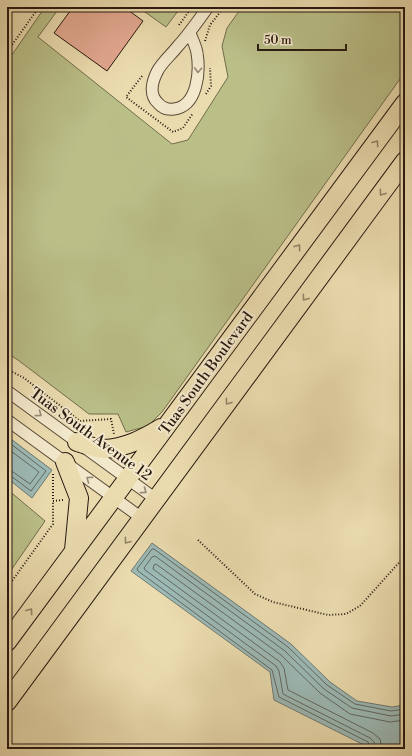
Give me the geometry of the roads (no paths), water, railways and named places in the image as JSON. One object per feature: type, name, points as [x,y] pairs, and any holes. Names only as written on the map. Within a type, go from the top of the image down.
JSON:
[{"type":"main road","name":"Tuas South Boulevard","points":[[7,642],[405,103]]},
{"type":"main road","points":[[7,702],[405,161]]},
{"type":"main road","points":[[77,442],[103,449],[116,447],[139,441],[168,424]]},
{"type":"main road","points":[[59,465],[79,498],[73,552]]},
{"type":"street","points":[[190,33],[197,52],[198,67],[196,84],[185,105],[170,110],[162,107],[155,100],[151,91],[157,72],[190,33],[208,7]]},
{"type":"street","name":"Tuas South Avenue 12","points":[[7,391],[157,500]]},
{"type":"street","points":[[7,420],[59,465],[114,498],[143,519]]},
{"type":"water","points":[[7,436],[52,470],[32,498],[7,478]]},
{"type":"water","points":[[152,543],[291,644],[330,682],[357,701],[392,707],[405,705],[405,749],[368,749],[366,746],[274,700],[270,672],[131,571]]}]
